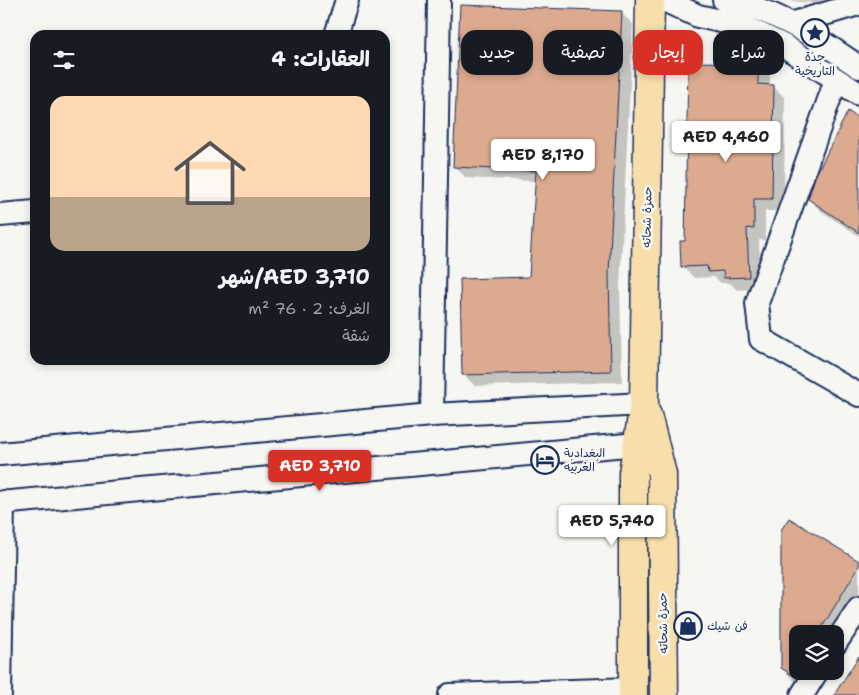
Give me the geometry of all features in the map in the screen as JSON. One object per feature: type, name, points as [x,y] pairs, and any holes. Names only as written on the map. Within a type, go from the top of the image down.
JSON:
[{"type":"main road","name":"حمزة شحاته","points":[[633,692],[633,473],[644,404],[650,0]]},
{"type":"main road","name":"حمزة شحاته","points":[[644,404],[662,474],[664,695]]},
{"type":"street","points":[[338,30],[347,0]]},
{"type":"street","points":[[432,415],[439,0]]},
{"type":"street","points":[[664,0],[698,16],[743,26],[784,46],[859,94]]},
{"type":"street","points":[[724,0],[747,4],[794,23],[859,67]]},
{"type":"street","points":[[794,23],[855,5],[856,0]]},
{"type":"street","points":[[836,80],[757,303],[761,338],[859,395]]},
{"type":"street","points":[[0,215],[30,212]]},
{"type":"street","points":[[0,454],[432,415],[644,404]]},
{"type":"street","points":[[0,695],[1,502],[637,444]]},
{"type":"street","points":[[844,630],[859,608]]},
{"type":"street","points":[[802,695],[811,680]]},
{"type":"street","points":[[450,695],[633,692]]},
{"type":"building","points":[[460,5],[622,11],[621,30],[543,30],[543,75],[619,75],[609,273],[611,371],[462,375],[460,279],[529,277],[536,171],[453,167]]},
{"type":"building","points":[[703,62],[713,62],[713,75],[758,75],[758,84],[774,85],[772,199],[754,199],[754,229],[747,228],[749,277],[724,278],[723,271],[708,272],[707,266],[681,267],[680,241],[685,241],[688,75],[703,75]]},
{"type":"building","points":[[848,111],[859,119],[859,233],[808,199],[815,177]]},
{"type":"building","points":[[789,518],[859,561],[859,566],[823,625],[789,625],[789,673],[781,668],[781,530]]},
{"type":"building","points":[[859,656],[859,695],[834,695]]},
{"type":"place","name":"جدة التاريخية","points":[[815,33]]},
{"type":"place","name":"البغدادبة الغربيه","points":[[545,460]]},
{"type":"place","name":"فن شيك","points":[[688,626]]}]
